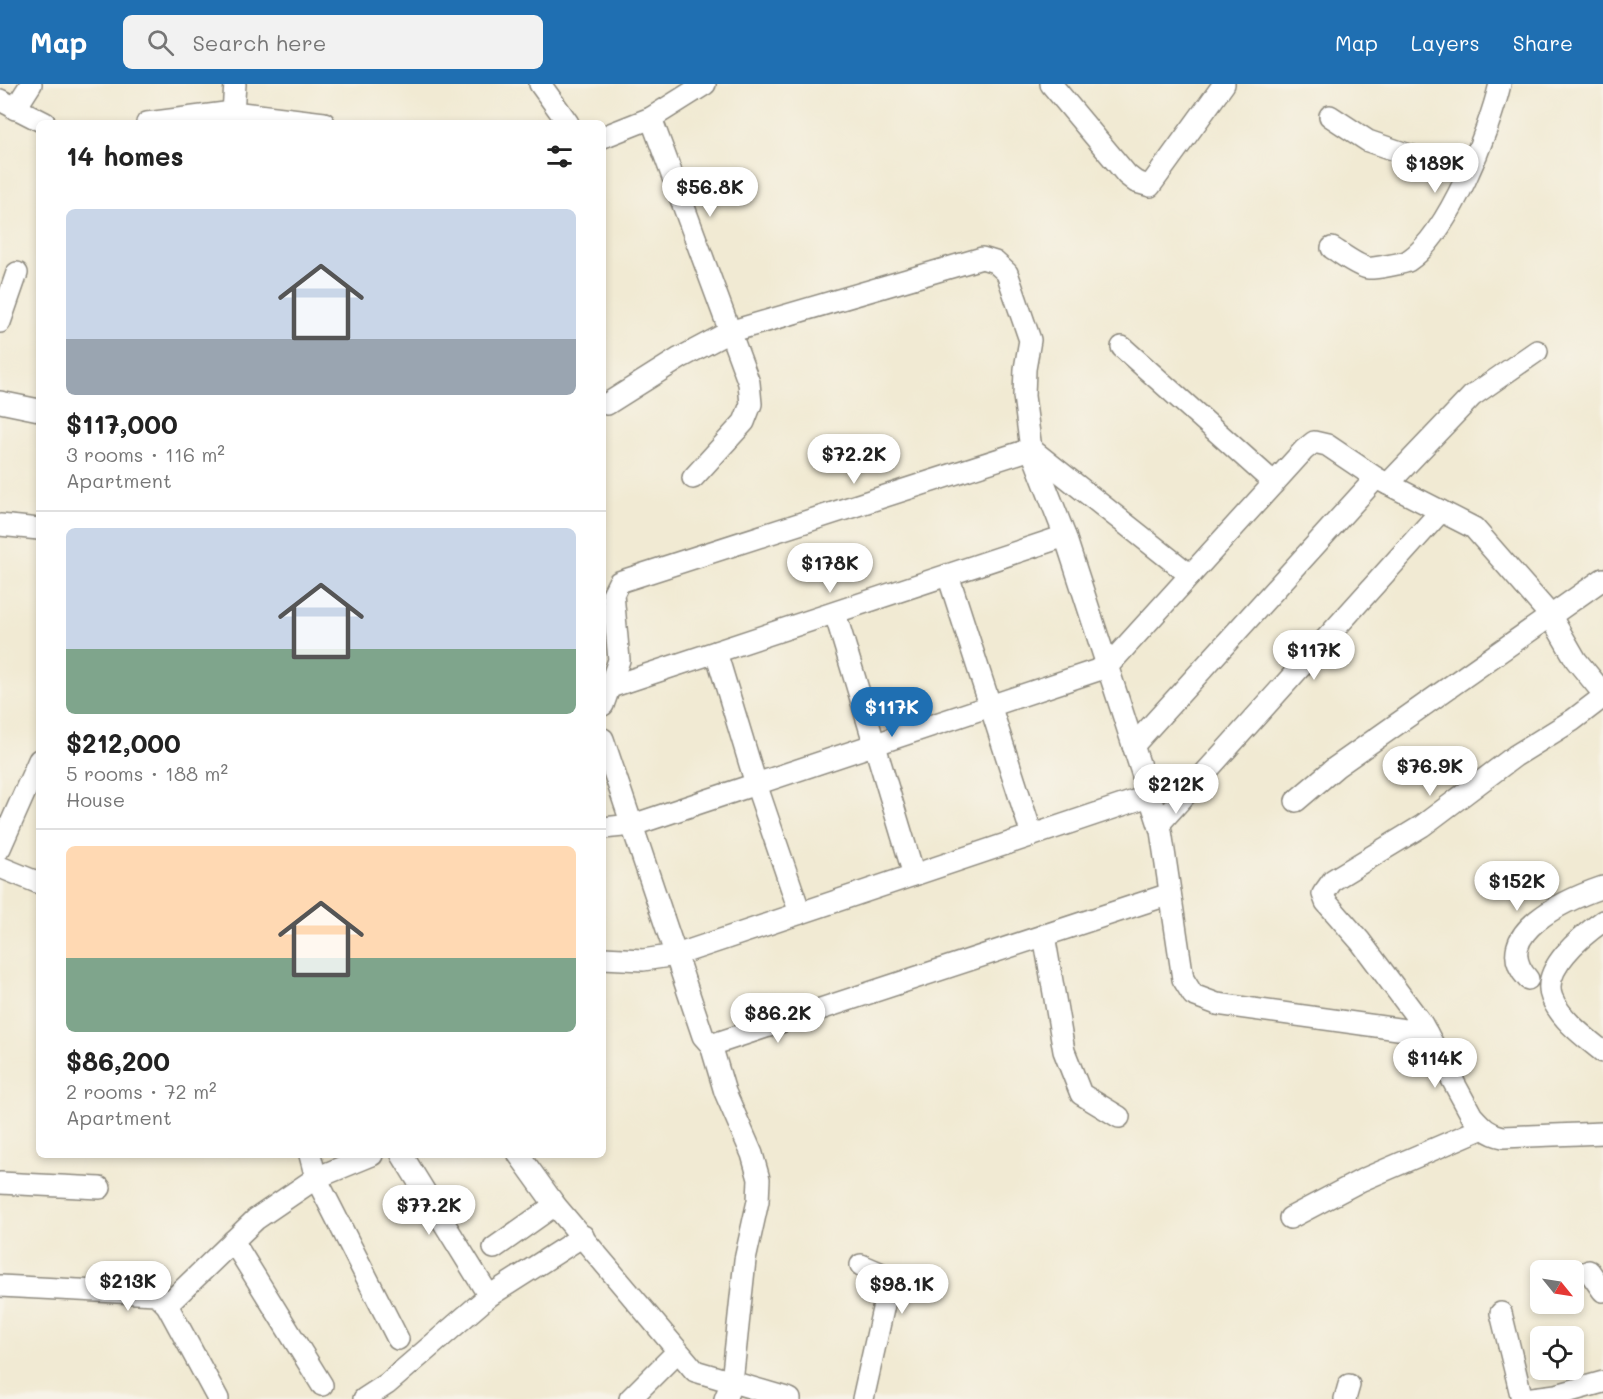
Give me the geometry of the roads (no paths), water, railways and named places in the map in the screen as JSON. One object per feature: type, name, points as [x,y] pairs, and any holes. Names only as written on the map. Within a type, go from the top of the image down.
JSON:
[{"type":"street","points":[[31,84],[5,106],[38,120]]},
{"type":"street","points":[[233,112],[236,84]]},
{"type":"street","points":[[540,84],[566,120]]},
{"type":"street","points":[[606,136],[651,118],[705,84]]},
{"type":"street","points":[[1051,84],[1126,175],[1136,182],[1150,186],[1224,84]]},
{"type":"street","points":[[1332,248],[1368,268],[1407,262],[1431,238],[1450,209],[1492,115],[1500,84]]},
{"type":"street","points":[[170,120],[233,112],[299,120]]},
{"type":"street","points":[[1330,116],[1368,141],[1421,159],[1473,160]]},
{"type":"street","points":[[651,118],[749,383],[750,404],[744,423],[693,478]]},
{"type":"street","points":[[606,404],[680,358],[729,332],[982,258],[995,262],[1007,273],[1030,339],[1024,396],[1030,449],[1065,536],[1159,824],[1183,979],[1193,995],[1217,1004],[1427,1033]]},
{"type":"street","points":[[0,322],[18,273]]},
{"type":"street","points":[[1122,347],[1274,483]]},
{"type":"street","points":[[1133,746],[1382,481],[1472,396],[1537,351]]},
{"type":"street","points":[[0,402],[36,409]]},
{"type":"street","points":[[606,828],[633,825],[1107,667],[1314,442],[1327,444],[1382,481],[1480,534],[1550,615],[1576,660],[1603,695],[1574,720],[1515,756],[1422,826],[1326,887],[1323,894],[1326,902],[1360,941],[1427,1033],[1472,1116],[1483,1128],[1492,1135],[1503,1137],[1603,1133]]},
{"type":"street","points":[[1030,449],[1190,575]]},
{"type":"street","points":[[606,694],[618,660],[613,594],[619,582],[1030,449]]},
{"type":"street","points":[[1159,824],[1441,511]]},
{"type":"street","points":[[0,525],[36,529]]},
{"type":"street","points":[[606,697],[716,652],[1065,536]]},
{"type":"street","points":[[948,575],[1032,835]]},
{"type":"street","points":[[1296,801],[1336,767],[1603,579]]},
{"type":"street","points":[[834,613],[914,875]]},
{"type":"street","points":[[716,652],[756,784],[800,913]]},
{"type":"street","points":[[606,748],[705,1040],[711,1045],[725,1092],[753,1154],[759,1179],[758,1201],[745,1260],[729,1391]]},
{"type":"street","points":[[0,848],[36,767]]},
{"type":"street","points":[[606,960],[643,960],[676,955],[1149,796]]},
{"type":"street","points":[[0,867],[36,882]]},
{"type":"street","points":[[1528,980],[1515,962],[1516,946],[1532,925],[1578,896],[1603,887]]},
{"type":"street","points":[[711,1045],[1170,894]]},
{"type":"street","points":[[1603,921],[1582,936],[1563,957],[1553,972],[1550,996],[1579,1032],[1603,1052]]},
{"type":"street","points":[[1044,935],[1064,1051],[1081,1094],[1119,1117]]},
{"type":"street","points":[[1290,1218],[1362,1180],[1483,1128]]},
{"type":"street","points":[[311,1158],[316,1178],[398,1339]]},
{"type":"street","points":[[167,1305],[256,1219],[316,1178],[365,1158]]},
{"type":"street","points":[[404,1158],[489,1296]]},
{"type":"street","points":[[521,1158],[555,1205],[695,1371],[729,1391],[790,1399]]},
{"type":"street","points":[[0,1183],[100,1188]]},
{"type":"street","points":[[494,1248],[555,1205]]},
{"type":"street","points":[[364,1399],[387,1384],[489,1296],[583,1236]]},
{"type":"street","points":[[233,1241],[322,1385]]},
{"type":"street","points":[[861,1265],[882,1274],[889,1282],[863,1399]]},
{"type":"street","points":[[1589,1271],[1603,1291]]},
{"type":"street","points":[[0,1286],[156,1294],[167,1305],[218,1399]]},
{"type":"street","points":[[1501,1313],[1524,1399],[1556,1395],[1603,1382]]},
{"type":"street","points":[[630,1399],[677,1352]]}]
